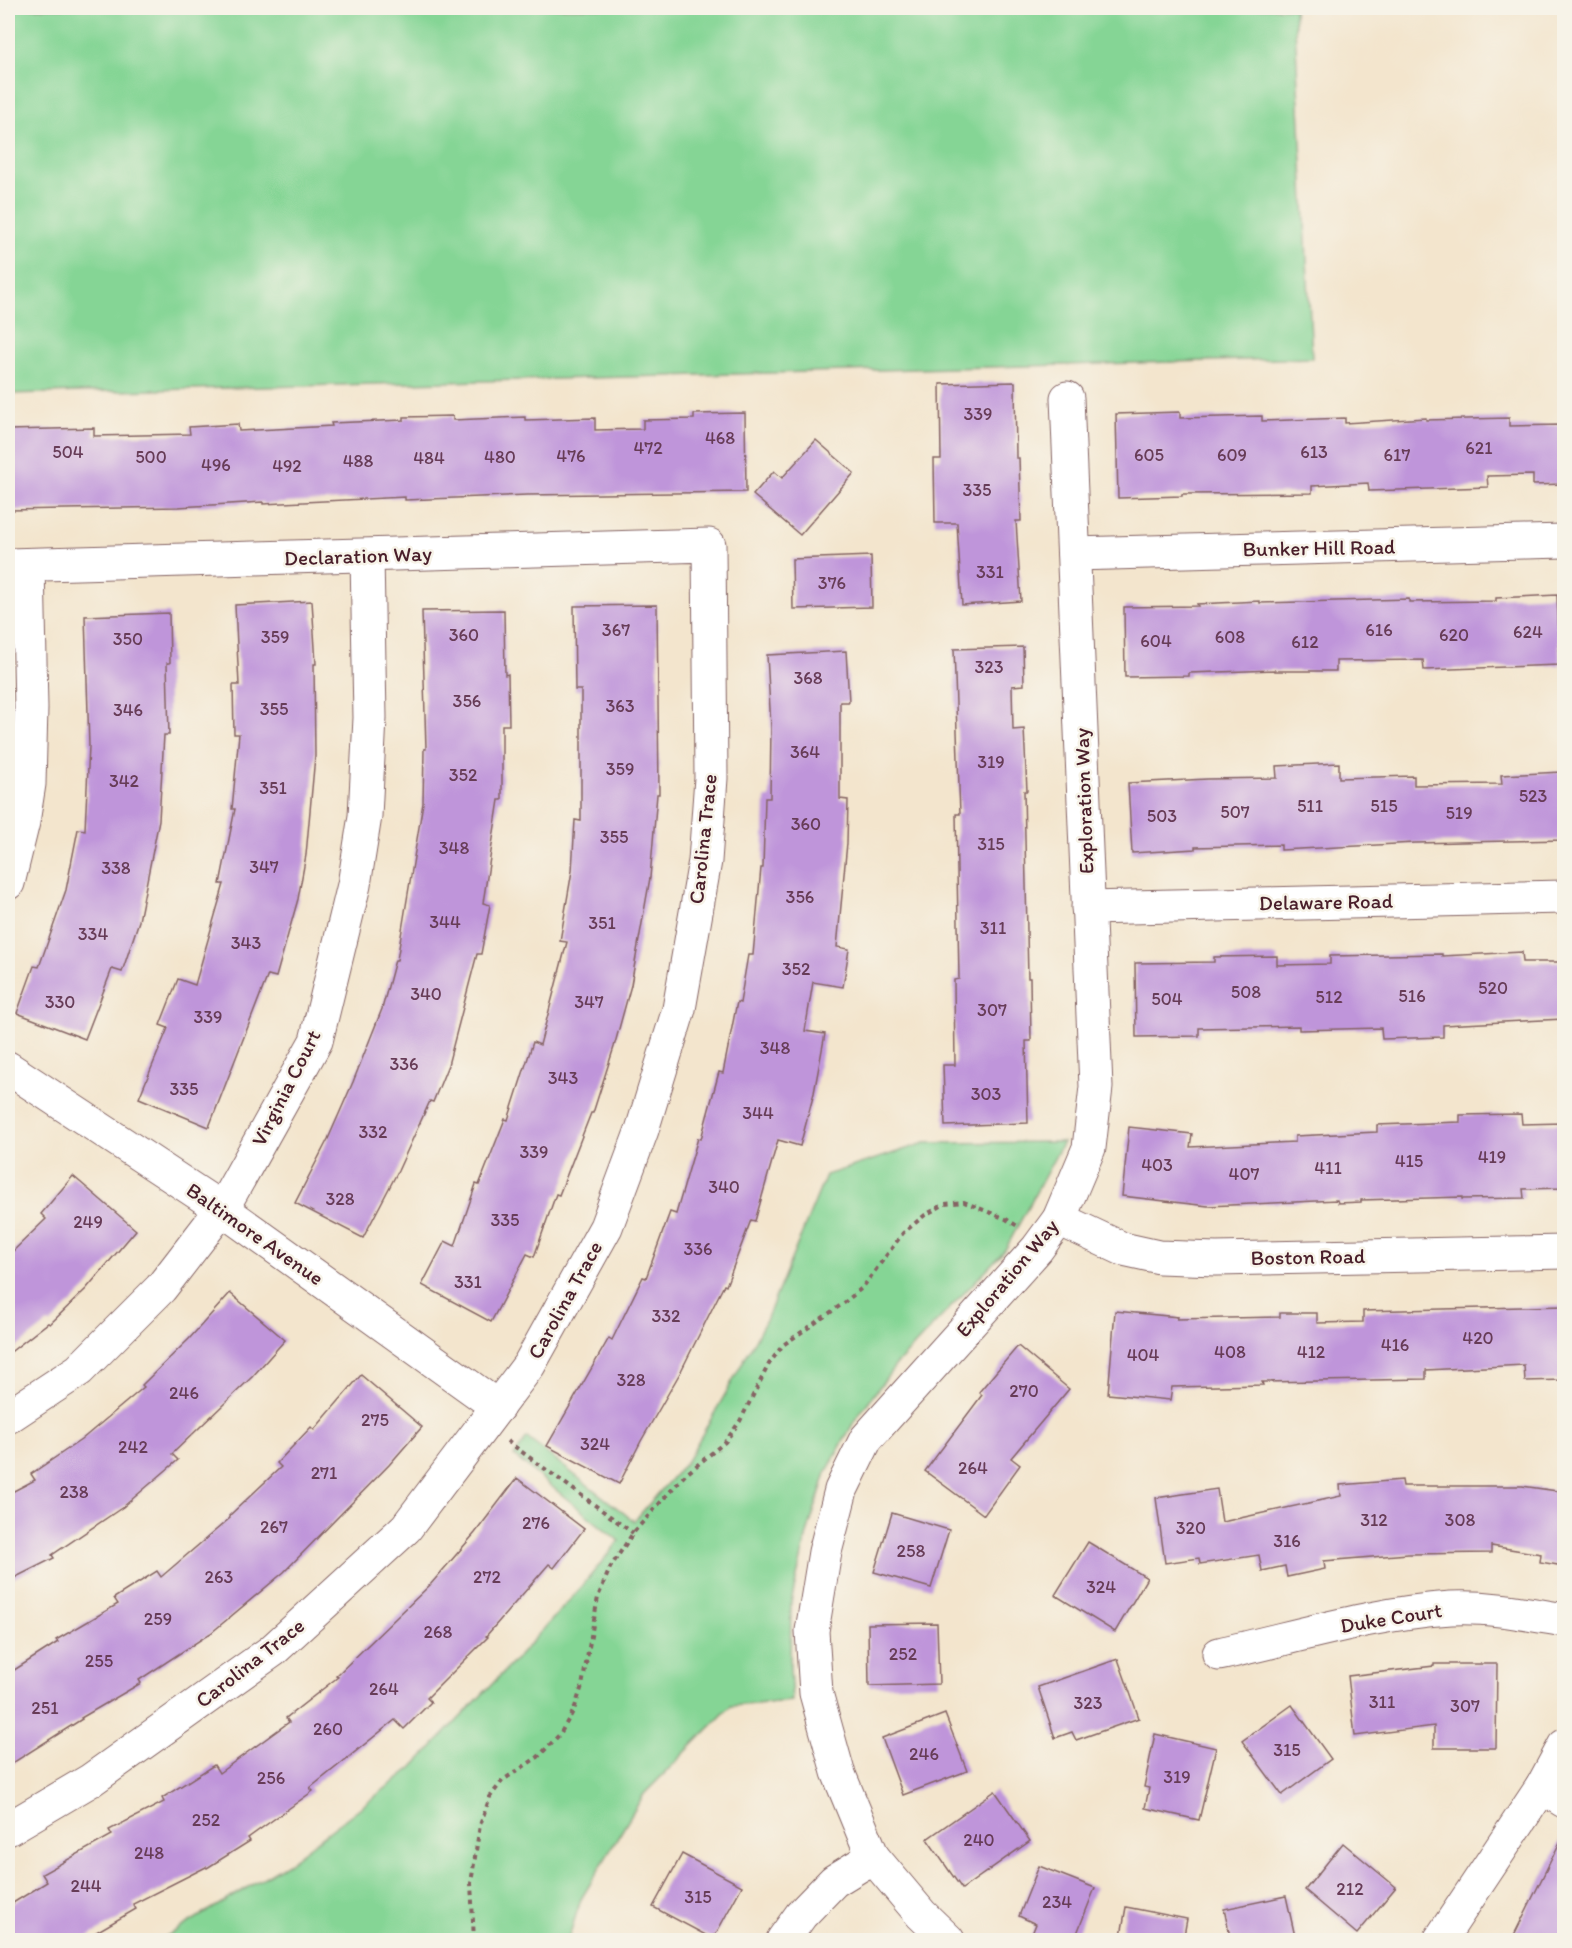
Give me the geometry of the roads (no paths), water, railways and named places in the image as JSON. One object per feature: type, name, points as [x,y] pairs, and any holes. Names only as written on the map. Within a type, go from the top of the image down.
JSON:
[{"type":"street","name":"Exploration Way","points":[[948,1941],[921,1914],[873,1857],[838,1772],[816,1693],[812,1630],[825,1552],[840,1490],[866,1439],[1051,1230],[1089,1148],[1096,1087],[1067,398]]},
{"type":"street","name":"Bunker Hill Road","points":[[1074,554],[1564,542]]},
{"type":"street","name":"Declaration Way","points":[[18,565],[709,546]]},
{"type":"street","name":"Carolina Trace","points":[[8,1829],[91,1780],[272,1651],[406,1528],[500,1422],[606,1227],[642,1130],[680,1009],[705,861],[711,778],[709,546]]},
{"type":"street","name":"Virginia Court","points":[[8,1416],[79,1370],[161,1288],[222,1209],[316,1041],[354,885],[365,816],[370,718],[367,556]]},
{"type":"street","points":[[8,883],[23,822],[29,784],[32,726],[18,565]]},
{"type":"street","name":"Delaware Road","points":[[1088,908],[1564,897]]},
{"type":"street","name":"Baltimore Avenue","points":[[8,1068],[222,1209],[500,1422]]},
{"type":"street","name":"Boston Road","points":[[1051,1230],[1123,1250],[1159,1257],[1228,1259],[1564,1252]]},
{"type":"street","name":"Duke Court","points":[[1219,1654],[1396,1613],[1454,1608],[1512,1611],[1564,1620]]},
{"type":"street","points":[[1440,1941],[1553,1794],[1563,1753]]},
{"type":"street","points":[[783,1941],[801,1915],[834,1881],[873,1857]]}]
